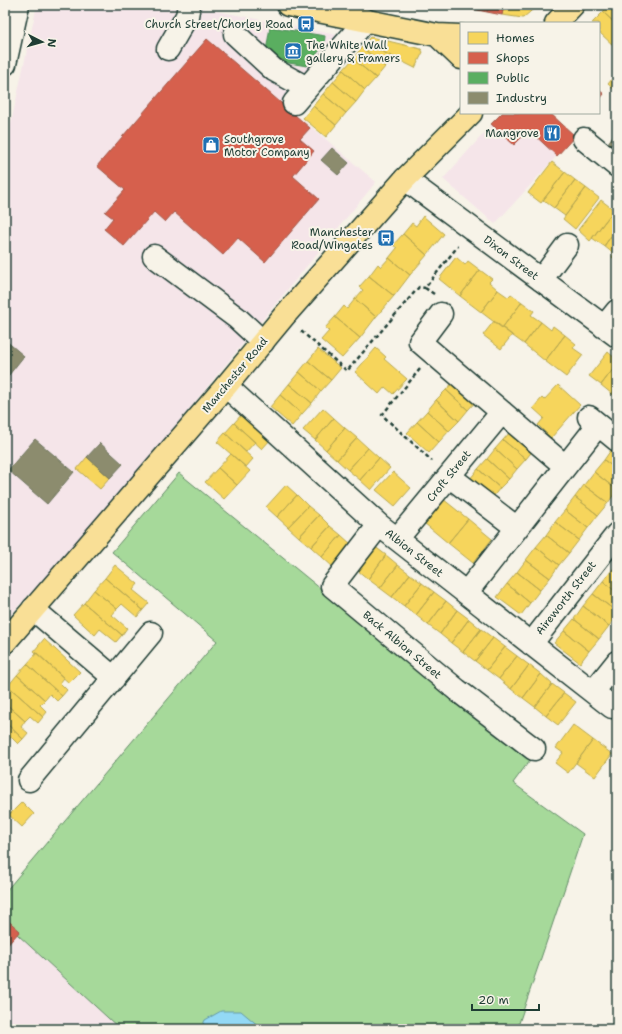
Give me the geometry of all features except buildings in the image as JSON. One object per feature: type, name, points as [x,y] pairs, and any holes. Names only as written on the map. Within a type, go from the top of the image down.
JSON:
[{"type":"main road","points":[[288,5],[353,14],[437,35],[460,36]]},
{"type":"main road","points":[[557,22],[573,5]]},
{"type":"main road","points":[[437,35],[460,57]]},
{"type":"main road","name":"Manchester Road","points":[[5,642],[226,386],[284,316],[405,179],[470,114]]},
{"type":"street","points":[[5,64],[18,5]]},
{"type":"street","points":[[168,49],[187,16],[189,5]]},
{"type":"street","points":[[235,34],[301,96],[353,14]]},
{"type":"street","points":[[584,139],[617,166]]},
{"type":"street","name":"Dixon Street","points":[[405,179],[541,280],[613,325]]},
{"type":"street","points":[[541,280],[567,245]]},
{"type":"street","points":[[154,256],[237,318],[263,342]]},
{"type":"street","points":[[441,314],[420,342],[565,466]]},
{"type":"street","name":"Albion Street","points":[[226,386],[379,526],[612,706]]},
{"type":"street","name":"Croft Street","points":[[397,539],[502,412]]},
{"type":"street","points":[[466,593],[565,466],[593,421],[617,440]]},
{"type":"street","points":[[449,476],[517,528]]},
{"type":"street","name":"Back Albion Street","points":[[379,526],[332,586],[457,690],[534,749]]},
{"type":"street","name":"Aireworth Street","points":[[531,644],[617,534]]},
{"type":"street","points":[[33,609],[114,678]]},
{"type":"street","points":[[29,780],[151,633]]},
{"type":"street","points":[[593,692],[617,662]]},
{"type":"path","points":[[426,288],[472,229]]},
{"type":"path","points":[[284,316],[347,370],[419,287],[426,288],[448,306],[441,314]]},
{"type":"path","points":[[433,354],[382,415],[449,476]]},
{"type":"shaded area","points":[[37,5],[187,5],[342,36],[282,102],[376,182],[110,505],[5,621],[5,150]]},
{"type":"shaded area","points":[[501,114],[551,114],[575,136],[495,224],[443,179]]},
{"type":"shaded area","points":[[5,923],[120,1029],[5,1029]]},
{"type":"green space","points":[[179,473],[530,760],[513,783],[583,834],[517,1029],[120,1029],[5,923],[5,892],[217,641],[112,552]]},
{"type":"water","points":[[221,1011],[241,1011],[260,1027],[260,1029],[201,1029],[205,1020]]},
{"type":"place","name":"Church Street/Chorley Road","points":[[306,24]]},
{"type":"place","name":"The White Wall gallery & Framers","points":[[293,51]]},
{"type":"place","name":"Mangrove","points":[[552,133]]},
{"type":"place","name":"Southgrove Motor Company","points":[[211,145]]},
{"type":"place","name":"Manchester Road/Wingates","points":[[386,238]]}]
